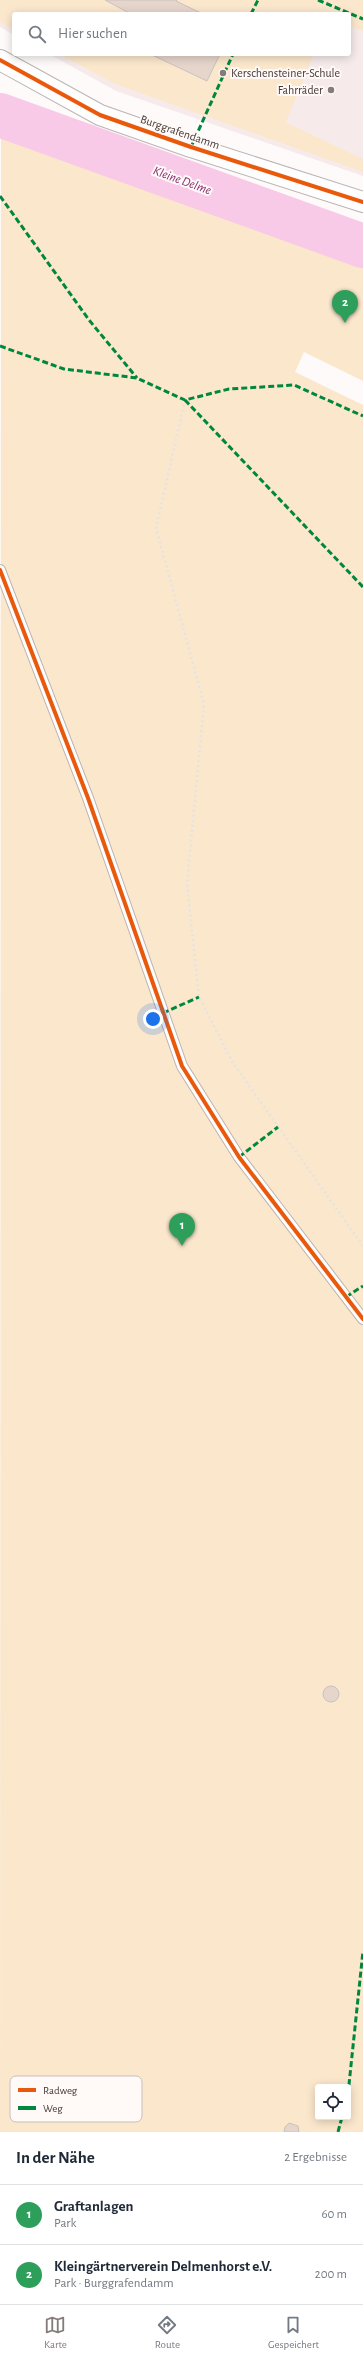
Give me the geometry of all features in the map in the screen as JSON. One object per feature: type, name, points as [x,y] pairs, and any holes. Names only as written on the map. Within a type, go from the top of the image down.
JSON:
[{"type":"street","name":"Burggrafendamm","points":[[0,60],[100,115],[191,147],[363,202]]},
{"type":"lane","points":[[0,570],[88,798],[182,1066],[239,1157],[363,1320]]},
{"type":"path","points":[[185,400],[156,528],[204,704],[187,884],[199,997],[233,1063],[363,1246]]},
{"type":"shaded area","name":"Kerschensteiner-Schule","points":[[0,0],[363,0],[363,176],[116,91],[53,56],[351,56],[351,12],[12,12],[12,34],[0,27]]},
{"type":"shaded area","points":[[0,0],[105,0],[127,12],[12,12],[12,29],[0,22]]},
{"type":"shaded area","points":[[177,0],[363,0],[363,28],[362,31],[351,27],[351,12],[198,12],[176,2]]},
{"type":"shaded area","points":[[63,56],[154,56],[207,81],[219,56],[313,56],[286,122],[283,121],[363,159],[363,172],[115,84]]},
{"type":"shaded area","points":[[1,129],[220,207],[363,250],[363,381],[304,352],[295,372],[363,405],[363,2132],[0,2132]]},
{"type":"building","points":[[105,0],[177,0],[176,1],[199,12],[127,12]]},
{"type":"building","points":[[154,56],[219,56],[207,81]]},
{"type":"building","points":[[331,1686],[337,1688],[339,1694],[337,1700],[331,1702],[325,1700],[323,1694],[325,1688]]},
{"type":"building","points":[[289,2123],[298,2126],[299,2132],[284,2132],[285,2127]]},
{"type":"waterway","name":"Kleine Delme","points":[[0,115],[363,246]]},
{"type":"marked path","points":[[252,12],[258,0]]},
{"type":"marked path","points":[[318,0],[346,12]]},
{"type":"marked path","points":[[351,14],[363,19]]},
{"type":"marked path","points":[[191,147],[232,56]]},
{"type":"marked path","points":[[0,196],[89,320],[137,378]]},
{"type":"marked path","points":[[0,346],[64,369],[137,378],[185,400],[229,389],[294,385],[363,416]]},
{"type":"marked path","points":[[185,400],[363,587]]},
{"type":"marked path","points":[[163,1013],[199,997]]},
{"type":"marked path","points":[[239,1157],[278,1127]]},
{"type":"marked path","points":[[346,1297],[363,1286]]},
{"type":"marked path","points":[[349,2084],[363,1951]]},
{"type":"marked path","points":[[338,2132],[341,2120]]},
{"type":"cycle path","points":[[0,60],[100,115],[191,147],[363,202]]},
{"type":"cycle path","points":[[0,570],[88,798],[182,1066],[239,1157],[363,1319]]},
{"type":"place","name":"Kerschensteiner-Schule","points":[[223,73]]},
{"type":"place","name":"Fahrräder","points":[[331,90]]},
{"type":"place","name":"Kleingärtnerverein Delmenhorst e.V.","points":[[345,323]]},
{"type":"place","name":"Graftanlagen","points":[[182,1246]]}]
